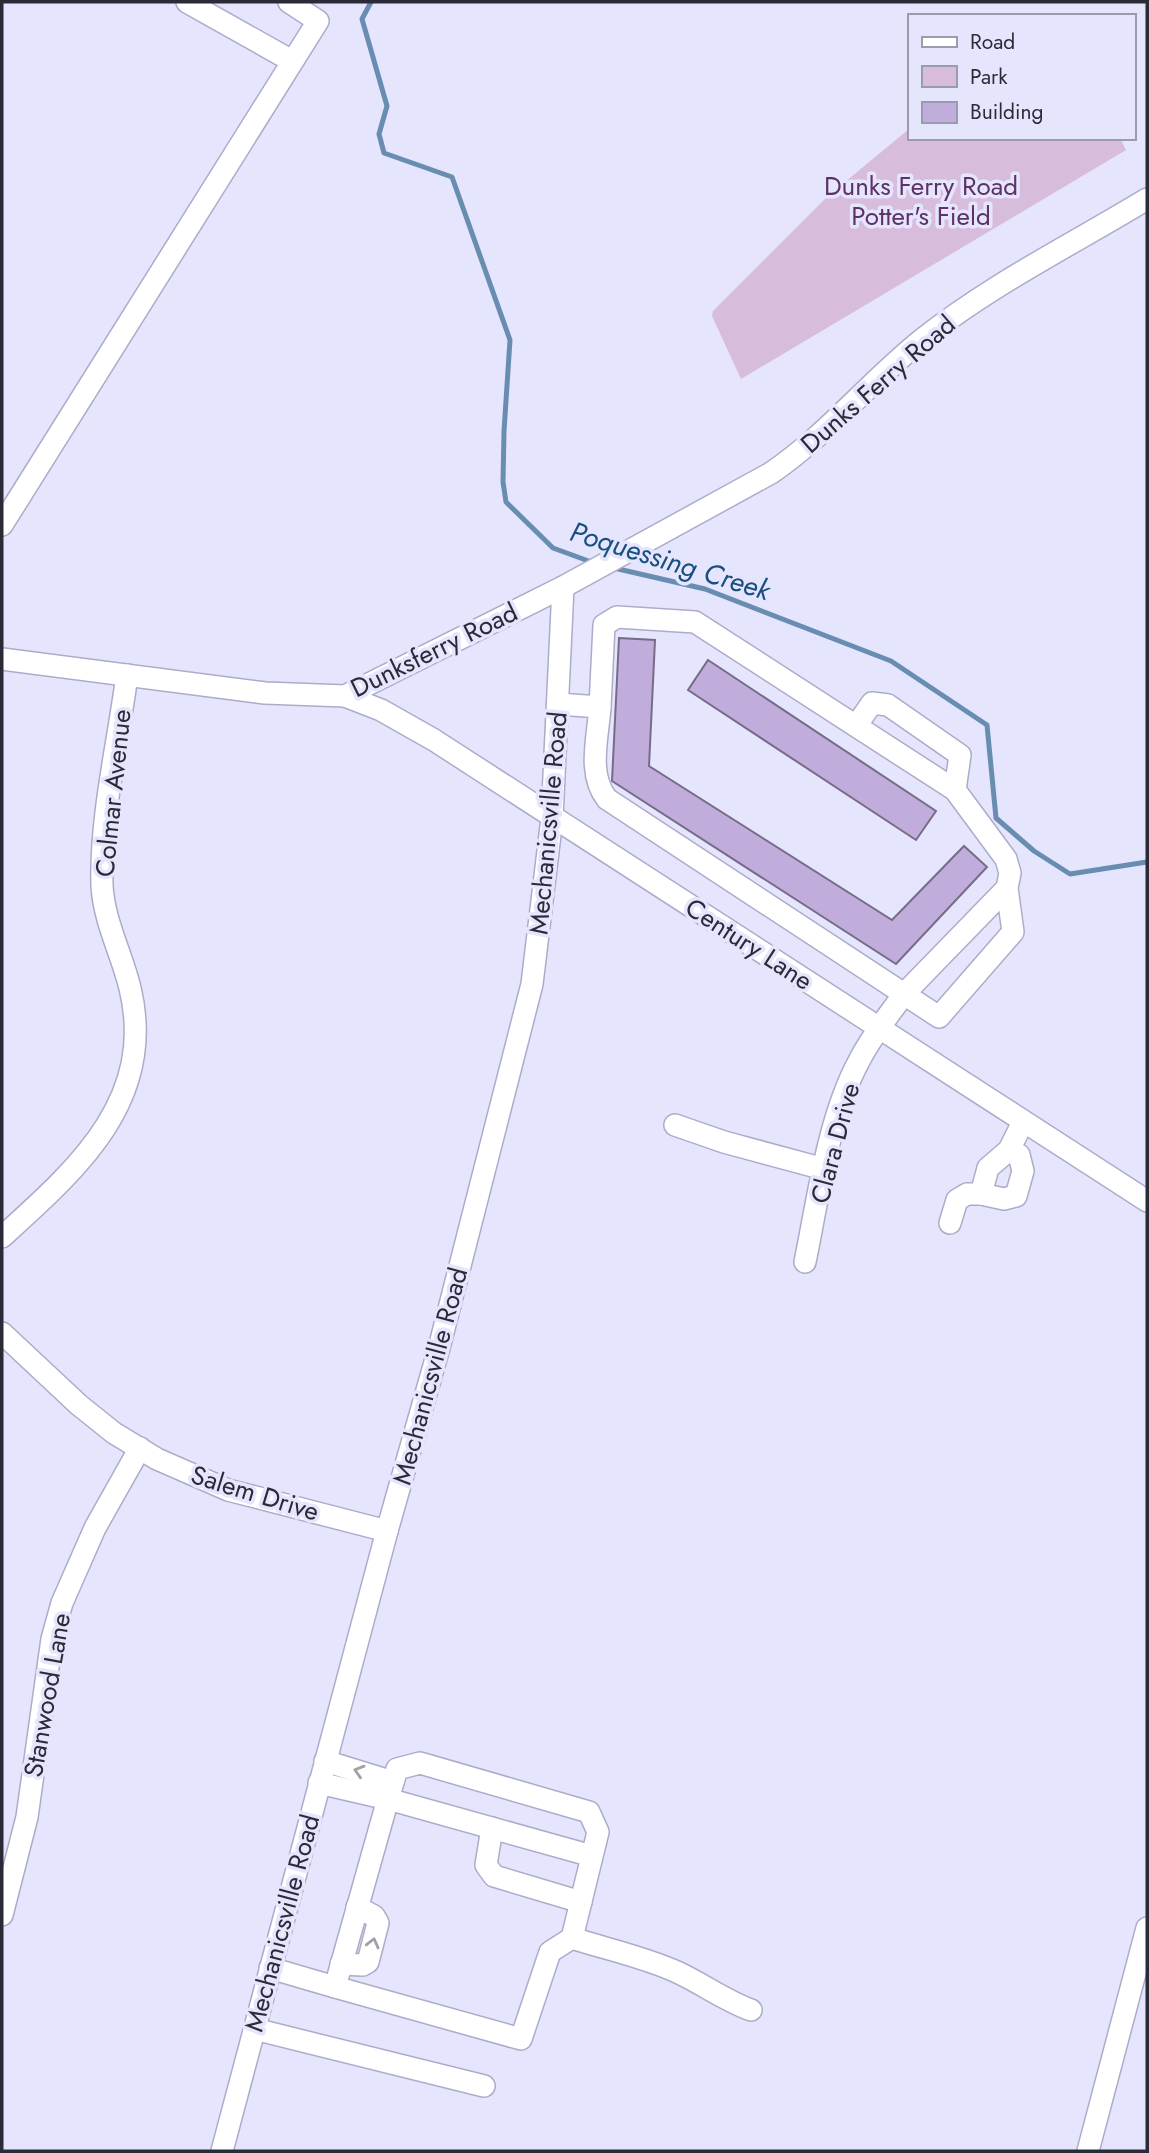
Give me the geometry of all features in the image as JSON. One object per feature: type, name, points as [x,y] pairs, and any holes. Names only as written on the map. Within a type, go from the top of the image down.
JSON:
[{"type":"street","points":[[187,2],[218,10],[292,61]]},
{"type":"street","points":[[2,525],[318,22],[289,2]]},
{"type":"street","name":"Dunks Ferry Road","points":[[643,544],[792,459],[889,366],[954,315],[1147,199]]},
{"type":"street","name":"Dunksferry Road","points":[[2,659],[265,693],[345,696],[564,587],[643,544]]},
{"type":"street","name":"Mechanicsville Road","points":[[222,2151],[319,1783],[453,1294],[532,984],[552,818],[564,587]]},
{"type":"street","points":[[617,617],[695,622],[856,726],[956,790],[1006,859],[1010,873],[1007,888],[1013,932],[939,1017],[607,799],[597,787],[594,773],[604,625],[617,617]]},
{"type":"street","name":"Colmar Avenue","points":[[2,1237],[51,1193],[96,1141],[119,1106],[133,1064],[135,1014],[102,887],[108,813],[127,675]]},
{"type":"street","name":"Century Lane","points":[[345,696],[381,710],[434,740],[1147,1201]]},
{"type":"street","points":[[558,704],[600,707]]},
{"type":"street","points":[[856,726],[872,704],[888,705],[960,755],[956,790]]},
{"type":"street","name":"Clara Drive","points":[[805,1262],[824,1169],[853,1073],[878,1029],[904,995],[1007,888]]},
{"type":"street","points":[[981,1194],[988,1168],[1009,1150],[1023,1122]]},
{"type":"street","points":[[675,1125],[724,1142],[824,1169]]},
{"type":"street","points":[[950,1223],[957,1200],[967,1194],[1004,1199],[1016,1196],[1023,1171],[1019,1155],[1009,1150]]},
{"type":"street","name":"Salem Drive","points":[[2,1333],[79,1405],[114,1433],[192,1477],[228,1490],[387,1531]]},
{"type":"street","name":"Stanwood Lane","points":[[2,1915],[27,1817],[52,1639],[62,1603],[95,1528],[140,1448]]},
{"type":"street","points":[[325,1761],[390,1790],[492,1828],[592,1856]]},
{"type":"street","points":[[270,1968],[521,2039],[550,1952],[572,1938],[598,1832],[589,1812],[420,1763],[397,1769],[335,1986]]},
{"type":"street","points":[[319,1783],[390,1790]]},
{"type":"street","points":[[492,1828],[486,1865],[494,1876],[581,1902]]},
{"type":"street","points":[[1088,2151],[1147,1928]]},
{"type":"street","points":[[572,1938],[674,1971],[708,1987],[722,1999],[751,2010]]},
{"type":"street","points":[[254,2029],[484,2086]]},
{"type":"green space","name":"Dunks Ferry Road Potter's Field","points":[[908,130],[908,140],[1121,140],[1126,150],[741,379],[712,316],[713,311],[828,196]]},
{"type":"building","points":[[619,638],[655,640],[649,766],[892,920],[964,846],[987,867],[896,964],[612,781]]},
{"type":"building","points":[[708,660],[936,811],[916,840],[688,690]]},
{"type":"waterway","name":"Poquessing Creek","points":[[371,2],[362,19],[387,106],[379,134],[384,153],[452,177],[510,340],[504,431],[503,482],[506,502],[553,548],[594,563]]},
{"type":"waterway","name":"Poquessing Creek","points":[[614,568],[705,589],[891,661],[987,725],[996,818],[1034,851],[1070,874],[1147,862]]}]
